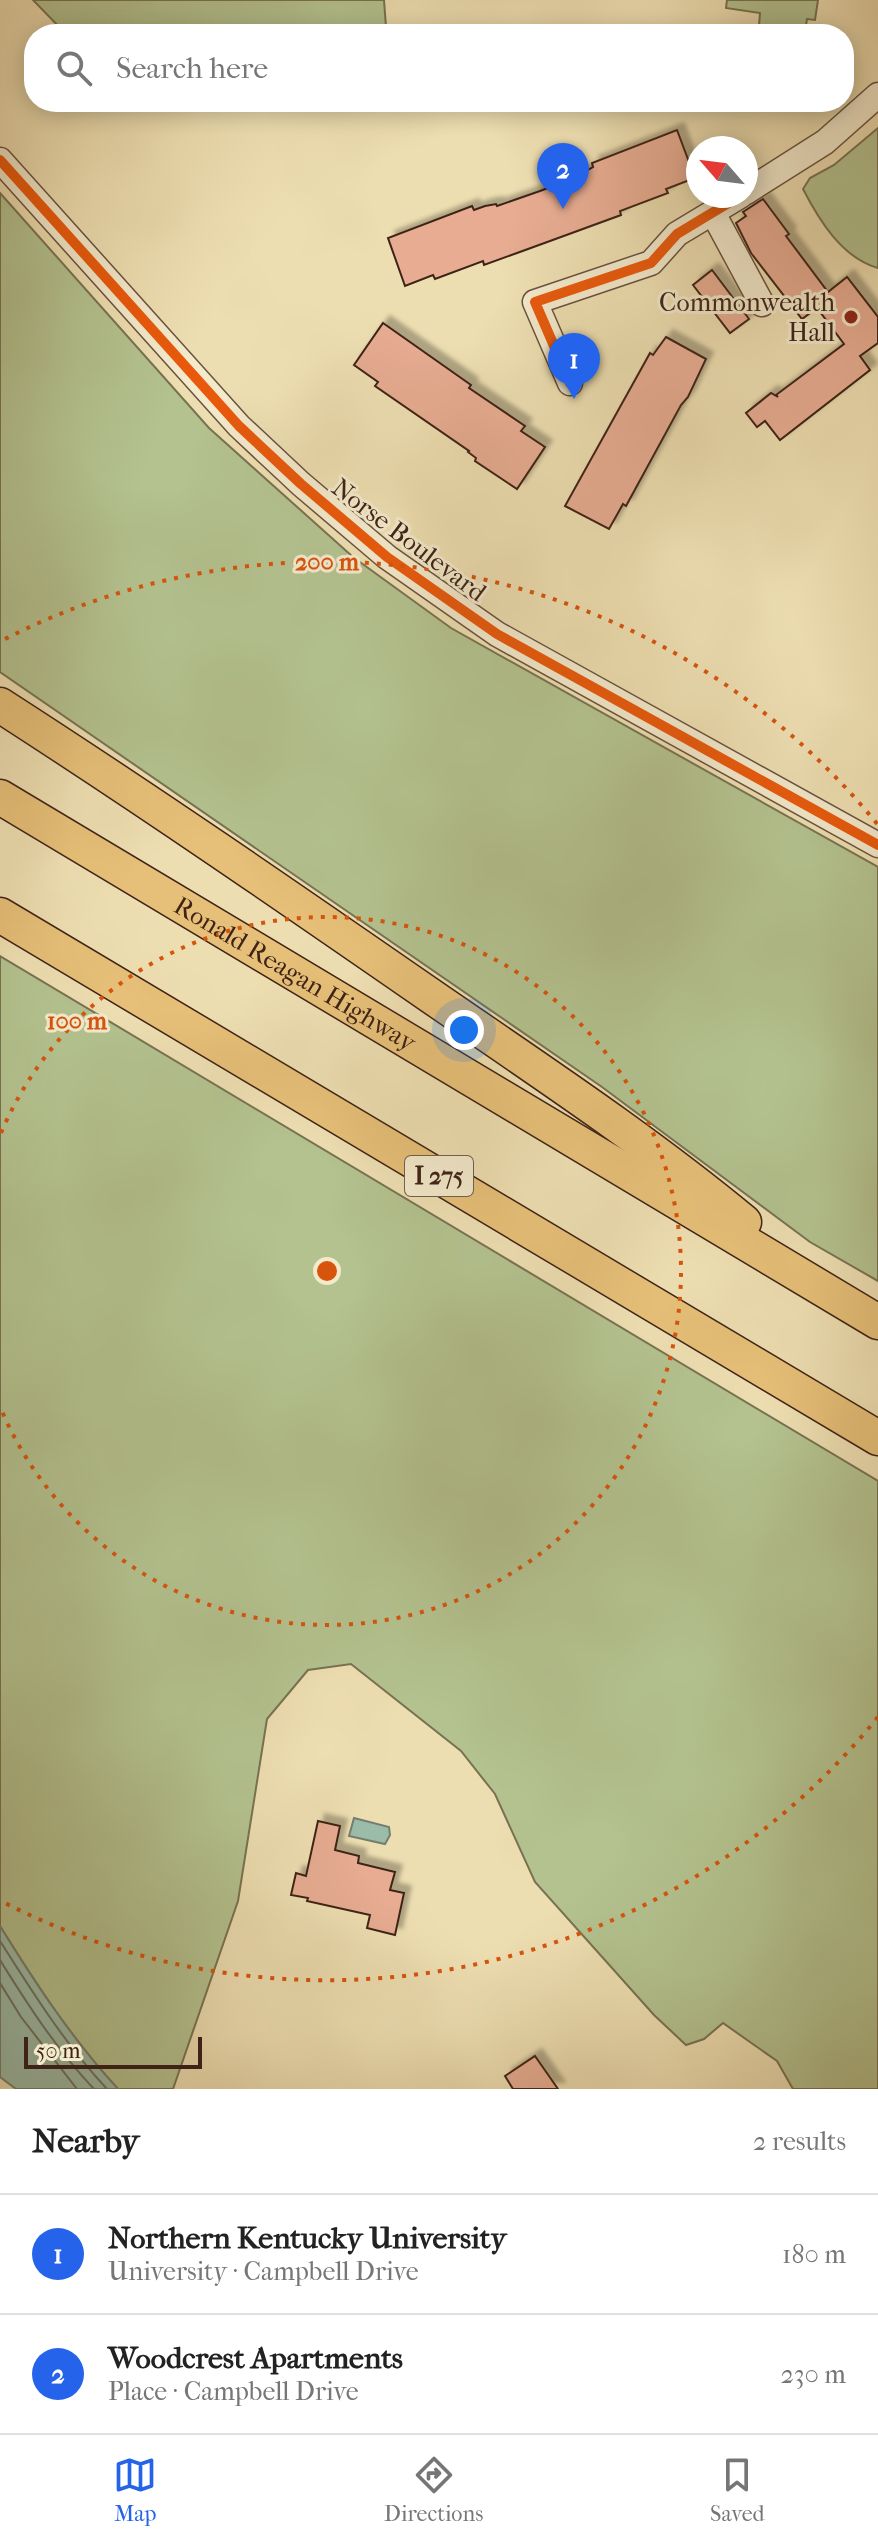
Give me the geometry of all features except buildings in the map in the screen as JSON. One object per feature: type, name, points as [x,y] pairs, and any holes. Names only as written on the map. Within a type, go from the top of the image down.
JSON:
[{"type":"highway","points":[[0,705],[268,882],[677,1166],[828,1292]]},
{"type":"highway","name":"Ronald Reagan Highway","points":[[0,797],[878,1322]]},
{"type":"highway","name":"I 275","points":[[0,915],[878,1438]]},
{"type":"street","points":[[758,184],[825,142],[878,95]]},
{"type":"street","name":"Norse Boulevard","points":[[0,160],[239,426],[387,557],[497,634],[878,845]]},
{"type":"street","points":[[570,383],[535,302],[651,263],[677,234],[721,208]]},
{"type":"street","points":[[713,213],[762,304]]},
{"type":"green space","points":[[33,0],[384,0],[386,24],[56,24]]},
{"type":"green space","points":[[727,0],[818,0],[815,20],[807,19],[806,24],[759,24],[760,13],[726,8]]},
{"type":"green space","points":[[878,128],[878,268],[853,256],[843,247],[824,225],[803,189],[810,178],[834,165]]},
{"type":"green space","points":[[0,193],[209,428],[353,557],[451,628],[878,867],[878,1281],[810,1242],[602,1087],[0,672]]},
{"type":"green space","points":[[0,956],[878,1481],[878,2089],[793,2089],[777,2061],[723,2023],[704,2039],[686,2045],[654,2015],[535,1882],[495,1794],[461,1751],[351,1664],[308,1670],[267,1719],[238,1901],[173,2089],[118,2089],[85,2051],[0,1926]]},
{"type":"water","points":[[354,1818],[389,1827],[390,1835],[385,1844],[349,1836]]},
{"type":"water","points":[[0,1926],[55,2010],[118,2089],[16,2089],[0,2077]]},
{"type":"cycle path","points":[[0,160],[239,426],[387,557],[497,634],[878,845]]},
{"type":"cycle path","points":[[570,383],[535,302],[651,263],[677,234],[720,208]]},
{"type":"place","name":"Woodcrest Apartments","points":[[563,209]]},
{"type":"place","name":"Commonwealth Hall","points":[[851,317]]},
{"type":"place","name":"Northern Kentucky University","points":[[574,399]]}]
